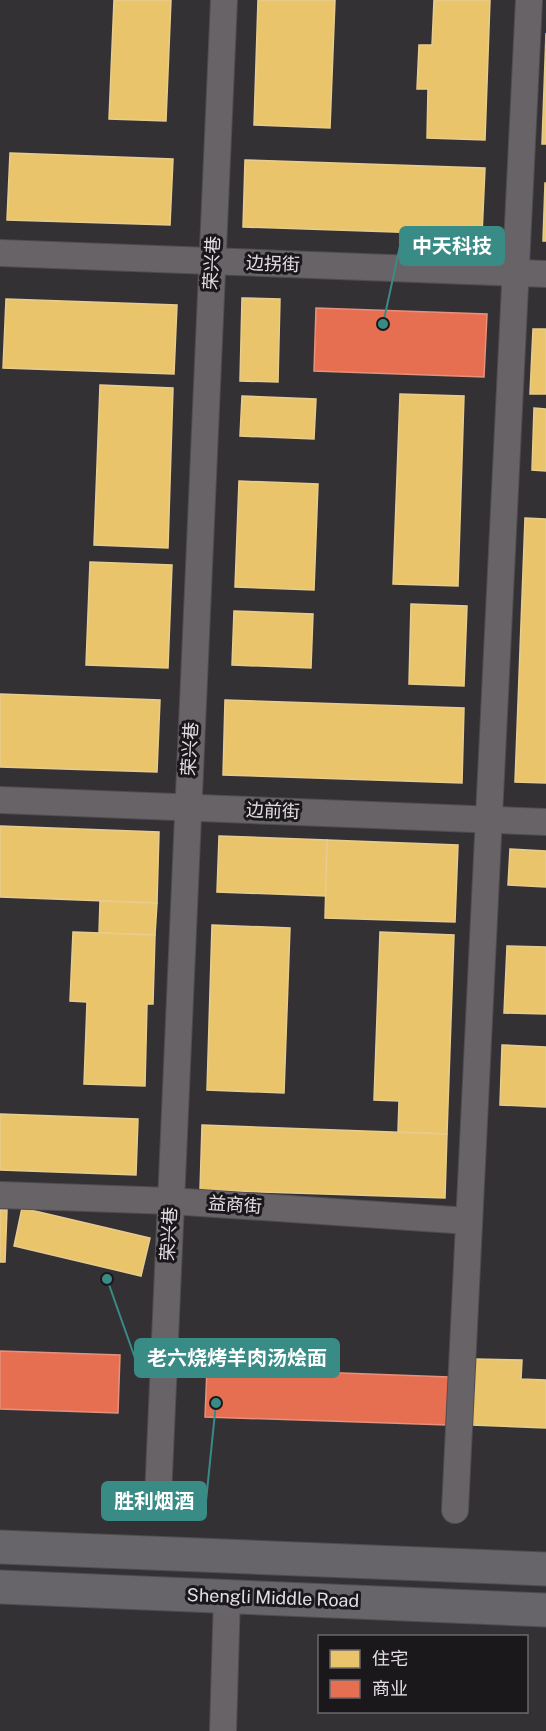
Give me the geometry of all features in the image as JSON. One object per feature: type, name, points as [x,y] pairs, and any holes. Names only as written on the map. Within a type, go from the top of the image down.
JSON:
[{"type":"main road","points":[[0,1547],[546,1569]]},
{"type":"main road","name":"Shengli Middle Road","points":[[0,1587],[546,1610]]},
{"type":"street","name":"荣兴巷","points":[[158,1497],[224,0]]},
{"type":"street","points":[[455,1510],[529,0]]},
{"type":"street","name":"边拐街","points":[[0,253],[546,274]]},
{"type":"street","name":"边前街","points":[[0,800],[546,822]]},
{"type":"street","name":"益商街","points":[[0,1195],[171,1201],[469,1221]]},
{"type":"street","points":[[223,1731],[227,1596]]},
{"type":"building: 住宅","points":[[114,0],[171,0],[166,121],[109,119]]},
{"type":"building: 住宅","points":[[258,0],[335,0],[330,128],[254,125]]},
{"type":"building: 住宅","points":[[434,0],[490,0],[485,140],[427,138],[428,89],[417,89],[419,45],[432,45]]},
{"type":"building: 住宅","points":[[546,33],[546,144],[542,144]]},
{"type":"building: 住宅","points":[[10,153],[173,159],[170,225],[7,220]]},
{"type":"building: 住宅","points":[[245,160],[485,168],[482,235],[243,227]]},
{"type":"building: 住宅","points":[[545,183],[546,241],[543,241]]},
{"type":"building: 住宅","points":[[242,298],[280,299],[278,382],[240,381]]},
{"type":"building: 住宅","points":[[6,299],[177,305],[174,374],[3,368]]},
{"type":"building: 住宅","points":[[533,329],[546,329],[546,394],[530,394]]},
{"type":"building: 住宅","points":[[100,385],[173,388],[168,548],[94,545]]},
{"type":"building: 住宅","points":[[400,394],[464,396],[458,586],[393,584]]},
{"type":"building: 住宅","points":[[242,396],[316,399],[314,439],[240,436]]},
{"type":"building: 住宅","points":[[534,408],[546,409],[546,471],[532,470]]},
{"type":"building: 住宅","points":[[239,481],[318,484],[314,590],[235,587]]},
{"type":"building: 住宅","points":[[525,518],[546,519],[546,783],[515,782]]},
{"type":"building: 住宅","points":[[90,562],[172,565],[168,668],[86,665]]},
{"type":"building: 住宅","points":[[411,604],[467,606],[464,686],[409,684]]},
{"type":"building: 住宅","points":[[234,611],[313,614],[311,668],[232,665]]},
{"type":"building: 住宅","points":[[0,694],[160,700],[157,772],[0,767]]},
{"type":"building: 住宅","points":[[225,700],[464,708],[462,783],[223,775]]},
{"type":"building: 住宅","points":[[0,826],[159,832],[157,903],[0,897]]},
{"type":"building: 住宅","points":[[219,836],[327,840],[326,896],[217,892]]},
{"type":"building: 住宅","points":[[327,840],[458,845],[455,922],[325,918]]},
{"type":"building: 住宅","points":[[510,849],[546,851],[546,887],[508,885]]},
{"type":"building: 住宅","points":[[100,901],[157,903],[155,935],[99,933]]},
{"type":"building: 住宅","points":[[212,925],[290,928],[284,1093],[207,1090]]},
{"type":"building: 住宅","points":[[73,932],[155,935],[153,1004],[147,1004],[145,1086],[84,1084],[87,1002],[70,1001]]},
{"type":"building: 住宅","points":[[380,932],[454,935],[447,1134],[398,1132],[399,1101],[374,1100]]},
{"type":"building: 住宅","points":[[507,946],[546,947],[546,1014],[504,1013]]},
{"type":"building: 住宅","points":[[502,1045],[546,1047],[546,1107],[500,1105]]},
{"type":"building: 住宅","points":[[0,1114],[138,1119],[136,1175],[0,1170]]},
{"type":"building: 住宅","points":[[202,1125],[447,1134],[445,1198],[200,1190]]},
{"type":"building: 住宅","points":[[22,1208],[150,1238],[141,1276],[14,1246]]},
{"type":"building: 住宅","points":[[0,1210],[7,1210],[5,1262],[0,1262]]},
{"type":"building: 住宅","points":[[475,1359],[522,1360],[521,1379],[546,1380],[546,1428],[472,1425]]},
{"type":"building: 商业","points":[[316,308],[487,314],[484,377],[314,371]]},
{"type":"building: 商业","points":[[0,1351],[120,1355],[118,1413],[0,1409]]},
{"type":"building: 商业","points":[[207,1368],[449,1377],[447,1425],[205,1417]]},
{"type":"place","name":"中天科技","points":[[383,324]]},
{"type":"place","name":"老六烧烤羊肉汤烩面","points":[[107,1279]]},
{"type":"place","name":"胜利烟酒","points":[[216,1403]]}]
